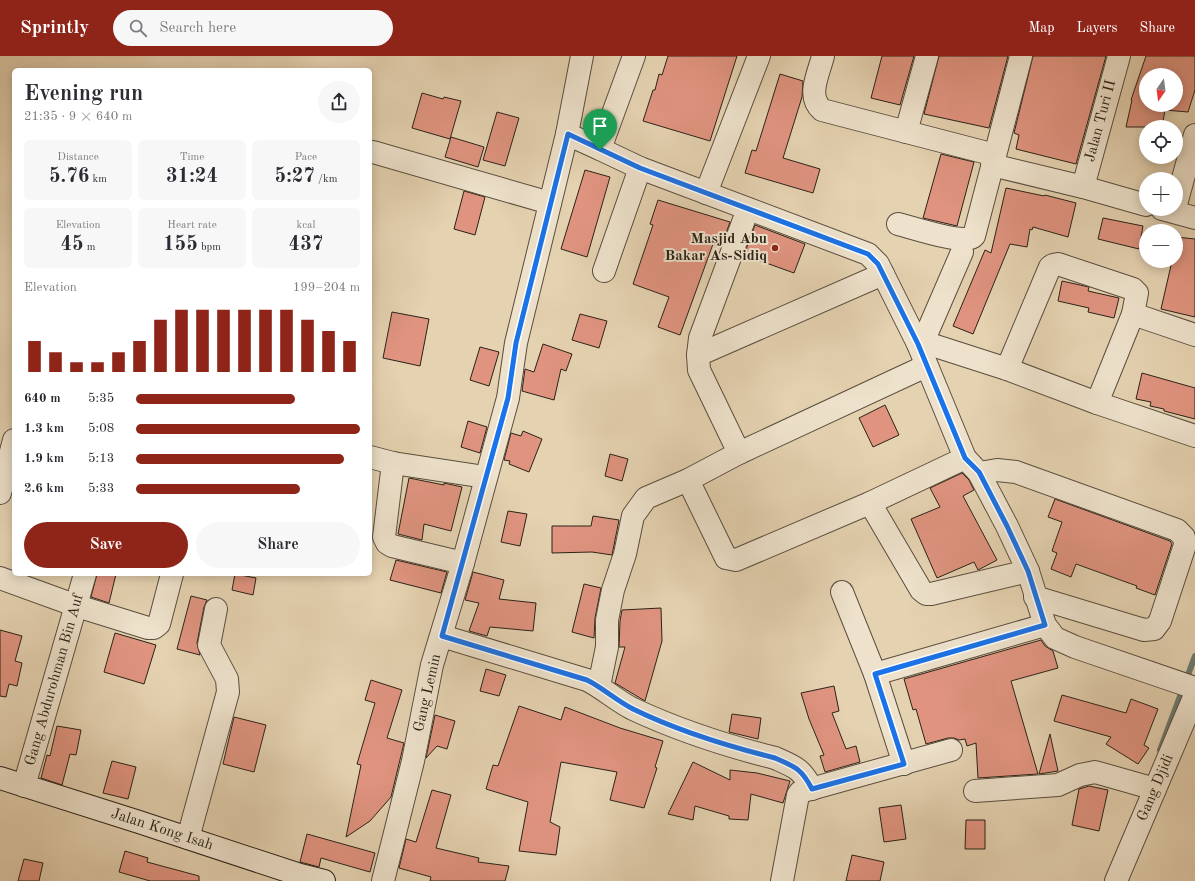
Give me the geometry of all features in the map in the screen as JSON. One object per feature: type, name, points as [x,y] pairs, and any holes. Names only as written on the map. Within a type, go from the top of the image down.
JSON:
[{"type":"street","name":"Gang Lemin","points":[[383,881],[413,761],[432,665],[463,563],[508,398],[516,343],[568,134],[582,56]]},
{"type":"street","points":[[600,150],[634,56]]},
{"type":"street","points":[[706,193],[759,56]]},
{"type":"street","points":[[823,56],[814,90],[814,98],[822,110],[906,132],[993,160],[1139,202]]},
{"type":"street","points":[[906,132],[927,56]]},
{"type":"street","points":[[898,224],[951,238],[972,238],[974,236],[1021,56]]},
{"type":"street","name":"Jalan Turi II","points":[[1083,187],[1119,56]]},
{"type":"street","points":[[568,134],[640,168],[868,254],[878,264],[921,343],[926,366],[972,465],[1007,526],[1028,571],[1045,625],[1055,638],[1065,644],[1195,688]]},
{"type":"street","points":[[1183,173],[1195,134]]},
{"type":"street","points":[[372,152],[550,203]]},
{"type":"street","points":[[604,271],[640,168]]},
{"type":"street","points":[[739,453],[699,370],[698,355],[700,338],[748,209]]},
{"type":"street","points":[[1183,213],[1195,218]]},
{"type":"street","points":[[921,343],[962,252]]},
{"type":"street","points":[[1007,369],[1050,267],[1053,265],[1058,264],[1133,289],[1137,293],[1133,314],[1097,403]]},
{"type":"street","points":[[698,355],[883,274]]},
{"type":"street","points":[[1133,314],[1195,335]]},
{"type":"street","points":[[921,343],[1007,369],[1097,403],[1195,436]]},
{"type":"street","points":[[599,686],[607,647],[607,620],[613,590],[625,554],[633,516],[646,498],[688,480],[739,453],[926,366]]},
{"type":"street","points":[[0,493],[12,448]]},
{"type":"street","points":[[372,458],[394,463],[486,477]]},
{"type":"street","points":[[394,463],[384,537],[386,542],[392,546],[463,563]]},
{"type":"street","points":[[688,480],[726,558],[732,560],[739,559],[870,503],[972,465],[1016,472],[1177,530],[1184,536],[1185,545],[1160,621],[1154,629],[1144,630],[1035,597]]},
{"type":"street","points":[[870,503],[921,590],[926,594],[932,594],[1028,571]]},
{"type":"street","name":"Gang Abdurohman Bin Auf","points":[[24,786],[84,576]]},
{"type":"street","points":[[0,578],[77,606],[148,628],[154,628],[158,624],[171,576]]},
{"type":"street","points":[[842,592],[875,674],[904,764]]},
{"type":"street","points":[[188,838],[228,692],[227,679],[209,645],[216,609]]},
{"type":"street","points":[[875,674],[1045,625]]},
{"type":"street","points":[[442,636],[587,680],[599,686],[632,709],[676,728],[775,758],[789,764],[804,775],[812,789]]},
{"type":"street","name":"Gang Djidi","points":[[1116,881],[1195,695]]},
{"type":"street","points":[[782,881],[798,795],[803,791],[951,750]]},
{"type":"street","points":[[975,791],[1058,786],[1080,775],[1095,772],[1155,789]]},
{"type":"street","name":"Jalan Kong Isah","points":[[0,778],[188,838],[300,878],[324,881]]},
{"type":"building","points":[[668,56],[737,56],[710,141],[643,121],[653,90],[655,90],[659,74],[662,75]]},
{"type":"building","points":[[882,56],[914,56],[900,105],[871,98]]},
{"type":"building","points":[[939,56],[1008,56],[989,128],[924,114]]},
{"type":"building","points":[[1033,56],[1106,56],[1076,164],[1016,149],[1019,135],[1014,133]]},
{"type":"building","points":[[1146,56],[1195,56],[1195,90],[1188,112],[1183,112],[1183,68],[1142,68]]},
{"type":"building","points":[[780,74],[803,81],[802,97],[783,158],[820,169],[813,193],[745,173],[752,150],[756,151]]},
{"type":"building","points":[[1139,77],[1139,112],[1165,112],[1163,120],[1139,120],[1139,127],[1126,127]]},
{"type":"building","points":[[422,93],[443,99],[444,97],[461,101],[450,139],[412,128]]},
{"type":"building","points":[[497,112],[519,118],[505,166],[483,160]]},
{"type":"building","points":[[451,137],[484,147],[478,167],[445,157]]},
{"type":"building","points":[[941,154],[974,162],[957,226],[923,218]]},
{"type":"building","points":[[585,170],[610,177],[587,257],[561,249]]},
{"type":"building","points":[[1006,188],[1045,195],[1076,203],[1068,237],[1033,227],[1032,230],[1030,229],[1027,247],[1010,244],[973,334],[953,326],[985,250],[991,253]]},
{"type":"building","points":[[464,191],[485,197],[475,235],[454,229]]},
{"type":"building","points":[[658,200],[730,222],[721,247],[713,244],[680,335],[658,327],[669,297],[633,284],[653,225],[650,224]]},
{"type":"building","points":[[1103,218],[1139,225],[1139,249],[1098,239]]},
{"type":"building","name":"Masjid Abu Bakar As-Sidiq","points":[[755,225],[805,244],[794,273],[744,255]]},
{"type":"building","points":[[1183,238],[1195,239],[1195,317],[1161,309],[1170,268],[1183,268]]},
{"type":"building","points":[[1062,281],[1089,287],[1088,291],[1119,298],[1114,318],[1088,312],[1089,308],[1058,301]]},
{"type":"building","points":[[392,312],[429,319],[420,366],[383,358]]},
{"type":"building","points":[[580,314],[607,321],[599,348],[572,340]]},
{"type":"building","points":[[543,344],[572,354],[566,371],[561,369],[554,400],[522,391],[525,369],[534,372]]},
{"type":"building","points":[[480,347],[499,352],[489,386],[470,380]]},
{"type":"building","points":[[1142,373],[1195,388],[1195,419],[1164,411],[1164,409],[1150,406],[1151,402],[1136,399]]},
{"type":"building","points":[[885,405],[899,435],[873,447],[859,418]]},
{"type":"building","points":[[468,421],[487,427],[480,453],[461,447]]},
{"type":"building","points":[[523,431],[542,439],[529,472],[509,464],[510,461],[504,460],[511,433],[521,436]]},
{"type":"building","points":[[610,454],[628,459],[622,481],[605,476]]},
{"type":"building","points":[[962,473],[969,480],[974,490],[963,496],[997,560],[978,570],[974,562],[937,578],[911,519],[940,507],[930,488]]},
{"type":"building","points":[[409,478],[462,487],[451,531],[424,524],[422,540],[398,534]]},
{"type":"building","points":[[1055,499],[1170,541],[1172,544],[1155,595],[1136,588],[1137,586],[1076,564],[1071,577],[1051,569],[1057,553],[1052,551],[1062,522],[1048,517]]},
{"type":"building","points":[[508,511],[527,514],[520,546],[501,542]]},
{"type":"building","points":[[593,516],[619,520],[612,555],[592,552],[552,553],[552,526],[591,526]]},
{"type":"building","points":[[396,560],[447,572],[441,593],[390,580]]},
{"type":"building","points":[[473,572],[504,580],[499,599],[536,603],[533,631],[490,627],[487,636],[469,631],[479,603],[465,600]]},
{"type":"building","points":[[96,576],[116,576],[109,603],[91,597]]},
{"type":"building","points":[[235,576],[256,578],[253,595],[232,590]]},
{"type":"building","points":[[584,584],[601,588],[595,618],[594,638],[572,632]]},
{"type":"building","points":[[191,596],[207,600],[204,607],[197,643],[200,655],[177,649]]},
{"type":"building","points":[[661,608],[662,641],[645,701],[615,683],[625,647],[619,647],[620,621],[622,610]]},
{"type":"building","points":[[0,630],[22,636],[15,661],[22,663],[17,686],[9,684],[6,697],[0,696]]},
{"type":"building","points":[[115,633],[156,645],[144,684],[104,672]]},
{"type":"building","points":[[1041,640],[1045,646],[1053,651],[1058,668],[1011,681],[1038,774],[978,778],[976,743],[967,746],[965,739],[959,740],[948,738],[926,744],[916,709],[913,710],[904,679]]},
{"type":"building","points":[[486,669],[506,675],[499,696],[480,691]]},
{"type":"building","points":[[371,680],[402,690],[387,738],[404,743],[391,797],[370,821],[346,837],[361,765],[357,764],[375,703],[365,700]]},
{"type":"building","points":[[834,686],[839,711],[832,713],[846,749],[856,746],[860,762],[825,772],[820,756],[824,755],[809,719],[801,693]]},
{"type":"building","points":[[1062,695],[1126,713],[1131,699],[1158,709],[1144,745],[1149,748],[1138,764],[1106,744],[1111,737],[1054,721]]},
{"type":"building","points":[[519,706],[561,720],[565,707],[620,728],[663,741],[655,767],[657,768],[644,808],[610,800],[617,772],[561,762],[550,822],[560,827],[556,855],[519,851],[528,802],[486,789],[493,765],[498,766]]},
{"type":"building","points":[[732,714],[761,718],[758,739],[729,732]]},
{"type":"building","points":[[435,715],[455,721],[447,749],[437,746],[426,758]]},
{"type":"building","points":[[234,717],[266,725],[254,772],[223,764]]},
{"type":"building","points":[[57,726],[81,730],[76,755],[70,754],[62,785],[41,778],[47,755],[50,756]]},
{"type":"building","points":[[1050,734],[1058,771],[1039,774]]},
{"type":"building","points":[[112,761],[136,767],[128,799],[103,793]]},
{"type":"building","points":[[693,762],[730,780],[730,770],[757,773],[790,781],[783,803],[751,794],[748,820],[729,819],[729,816],[695,806],[693,820],[668,814]]},
{"type":"building","points":[[1089,786],[1108,790],[1099,831],[1072,825],[1079,789]]},
{"type":"building","points":[[432,790],[451,795],[436,848],[479,858],[478,862],[509,866],[505,881],[430,881],[431,877],[399,868],[406,839],[416,842]]},
{"type":"building","points":[[901,805],[906,839],[884,842],[879,808]]},
{"type":"building","points":[[966,820],[985,820],[985,849],[965,849]]},
{"type":"building","points":[[307,834],[375,853],[370,872],[321,858],[319,867],[300,862]]},
{"type":"building","points":[[125,851],[148,858],[147,862],[199,876],[199,881],[150,881],[119,872]]},
{"type":"building","points":[[852,855],[884,862],[880,881],[846,881]]},
{"type":"building","points":[[24,859],[43,863],[39,881],[18,881]]},
{"type":"waterway","points":[[1160,750],[1195,656]]},
{"type":"place","name":"Masjid Abu Bakar As-Sidiq","points":[[775,248]]},
{"type":"route","points":[[568,134],[600,150],[640,168],[868,254],[878,264],[918,344],[965,458],[979,472],[1028,571],[1045,625],[875,674],[904,764],[812,789],[804,775],[789,764],[775,758],[676,728],[632,709],[611,696],[599,686],[587,680],[442,636],[508,398],[516,343],[547,213],[568,134]]}]
